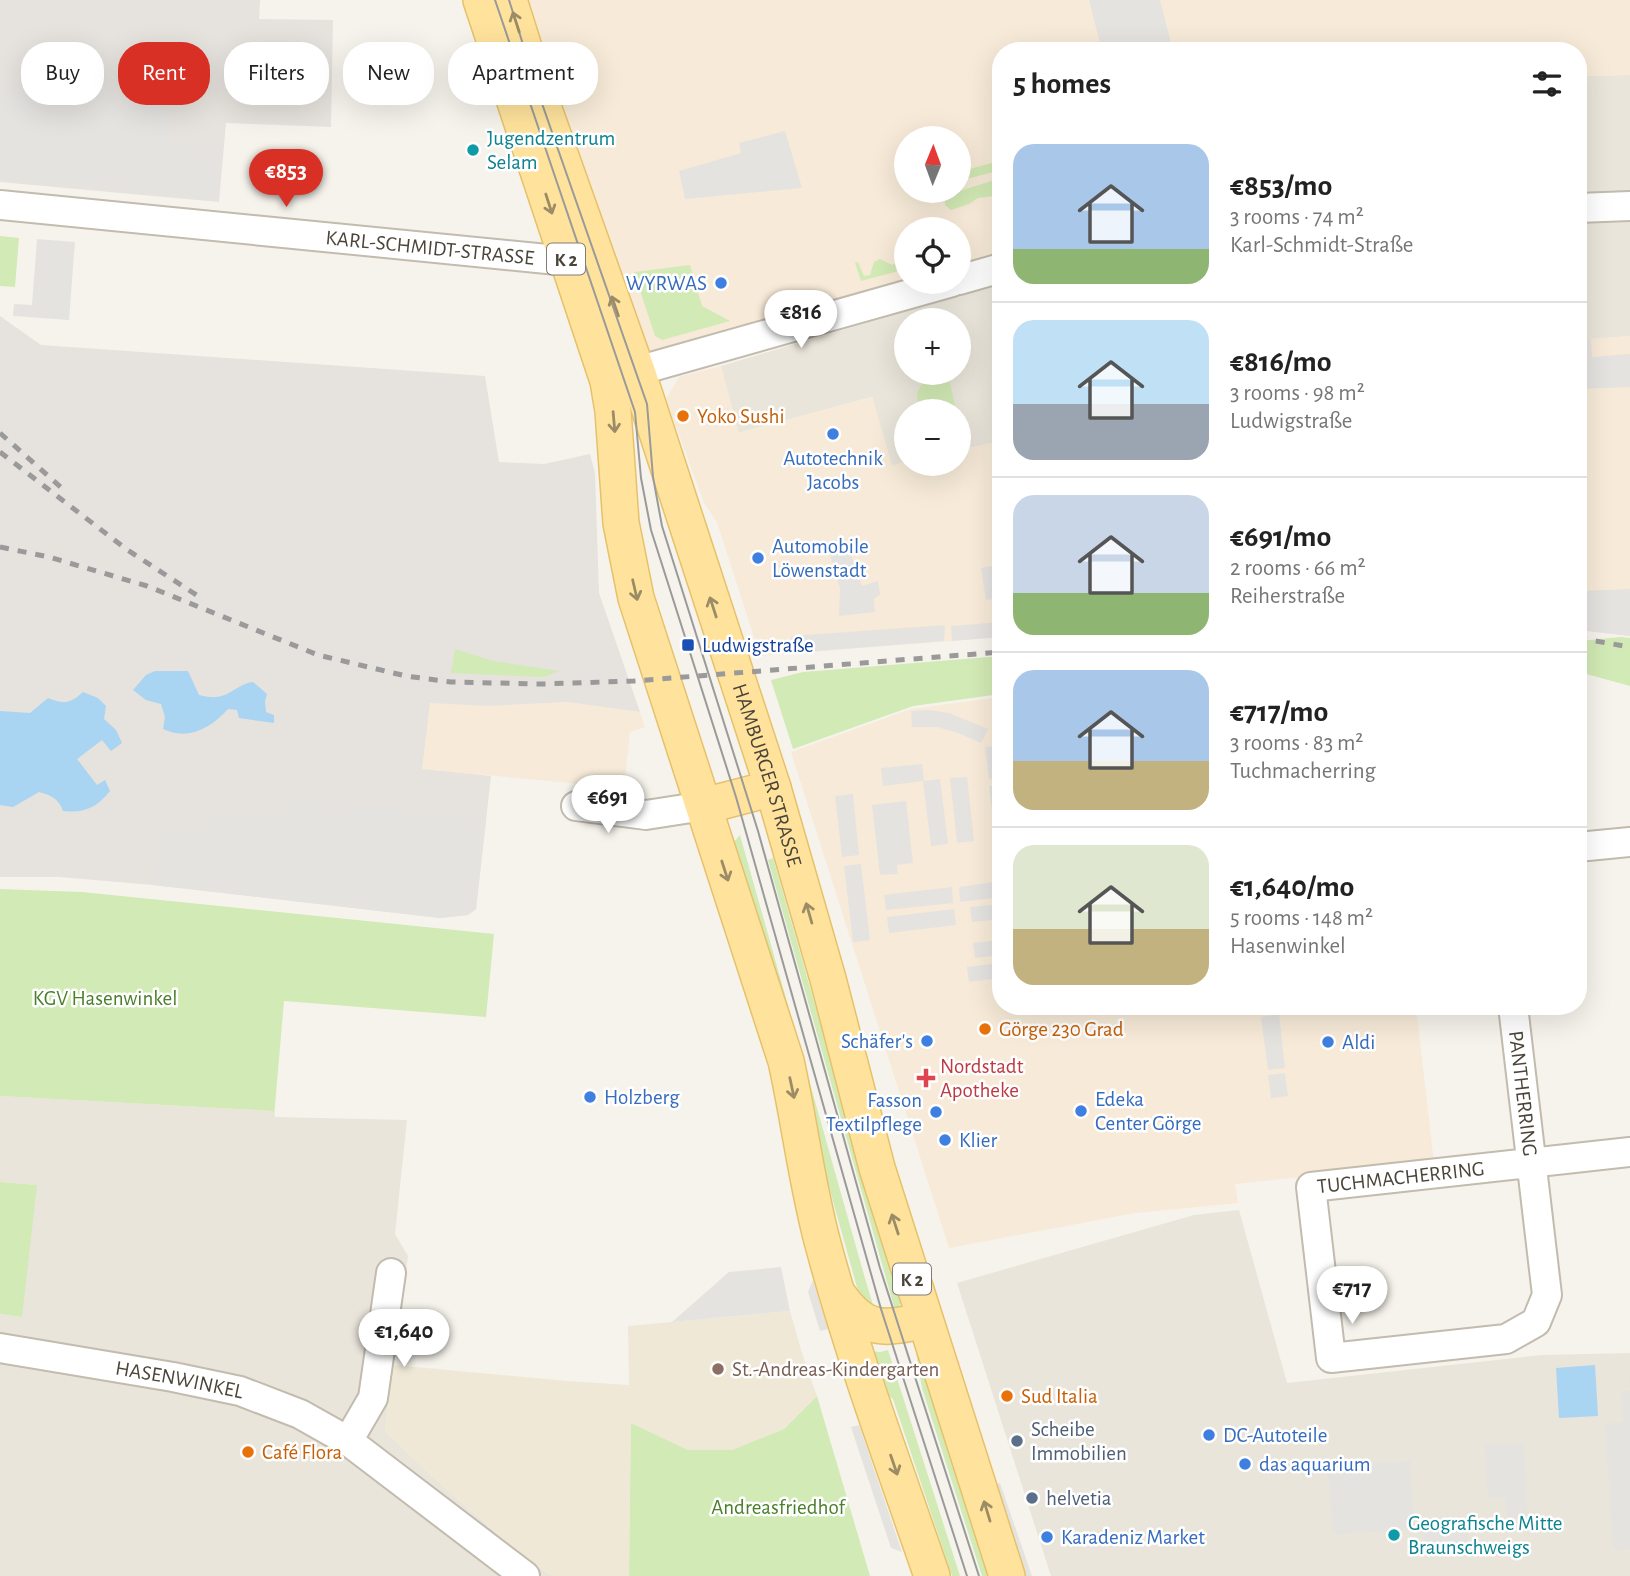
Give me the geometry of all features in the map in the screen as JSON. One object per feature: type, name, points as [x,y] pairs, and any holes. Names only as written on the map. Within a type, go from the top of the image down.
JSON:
[{"type":"main road","name":"K 2","points":[[481,0],[608,381],[613,411],[621,523],[636,598],[786,1061],[800,1126],[808,1182],[824,1250],[932,1576]]},
{"type":"main road","name":"HAMBURGER STRASSE","points":[[509,0],[539,94],[637,371],[773,788],[828,979],[877,1168],[1007,1576]]},
{"type":"main road","points":[[704,806],[773,788]]},
{"type":"main road","points":[[839,1295],[858,1317],[870,1325],[898,1326],[925,1320]]},
{"type":"street","name":"KARL-SCHMIDT-STRASSE","points":[[0,205],[567,261]]},
{"type":"street","points":[[1587,208],[1630,206]]},
{"type":"street","points":[[971,277],[992,271]]},
{"type":"street","points":[[637,371],[910,294]]},
{"type":"street","points":[[576,806],[646,815],[704,806]]},
{"type":"street","points":[[1587,846],[1630,842]]},
{"type":"street","name":"PANTHERRING","points":[[1514,1015],[1530,1163],[1630,1152]]},
{"type":"street","name":"TUCHMACHERRING","points":[[1530,1163],[1547,1295],[1536,1322],[1506,1339],[1331,1358],[1311,1187],[1530,1163]]},
{"type":"street","points":[[348,1441],[373,1398],[391,1273]]},
{"type":"street","name":"HASENWINKEL","points":[[0,1348],[240,1391],[300,1413],[348,1441],[525,1576]]},
{"type":"shaded area","points":[[0,0],[260,0],[259,19],[333,20],[331,127],[226,123],[219,202],[0,182]]},
{"type":"shaded area","points":[[526,0],[1630,0],[1630,75],[1587,76],[1587,42],[992,42],[992,258],[971,264],[971,217],[894,217],[894,284],[638,354],[559,105],[598,105],[598,42],[539,42]]},
{"type":"shaded area","points":[[1089,0],[1160,0],[1171,42],[1100,42]]},
{"type":"shaded area","points":[[1630,75],[1630,336],[1587,339],[1587,76]]},
{"type":"shaded area","points":[[0,82],[21,84],[21,105],[104,105],[104,92],[118,93],[118,105],[169,105],[169,145],[221,147],[218,199],[0,178]]},
{"type":"shaded area","points":[[785,131],[802,188],[685,199],[679,171],[741,153],[739,143]]},
{"type":"shaded area","points":[[37,239],[75,242],[69,320],[13,316],[14,304],[32,305]]},
{"type":"shaded area","points":[[992,286],[992,443],[971,447],[971,399],[894,399],[892,466],[872,397],[738,433],[721,366],[894,315],[894,385],[971,385],[971,308],[917,308]]},
{"type":"shaded area","points":[[0,316],[41,345],[485,376],[499,462],[544,464],[590,454],[595,473],[599,593],[640,712],[567,702],[488,706],[430,703],[422,769],[491,776],[476,909],[468,915],[440,918],[153,885],[59,877],[0,877]]},
{"type":"shaded area","points":[[1630,336],[1630,636],[1587,631],[1587,339]]},
{"type":"shaded area","points":[[1587,339],[1591,339],[1592,357],[1630,354],[1630,387],[1587,389]]},
{"type":"shaded area","points":[[721,366],[739,433],[872,397],[892,466],[894,465],[894,476],[971,476],[971,447],[992,443],[992,638],[760,656],[717,522],[704,503],[666,399],[679,377]]},
{"type":"shaded area","points":[[847,545],[862,586],[878,581],[880,594],[874,599],[875,612],[839,616],[840,588],[829,551]]},
{"type":"shaded area","points":[[992,566],[992,599],[986,600],[981,568]]},
{"type":"shaded area","points":[[1630,589],[1630,636],[1587,631],[1587,591]]},
{"type":"shaded area","points":[[992,623],[992,638],[952,641],[951,626]]},
{"type":"shaded area","points":[[945,625],[944,641],[793,653],[791,636]]},
{"type":"shaded area","points":[[992,698],[992,1015],[1417,1015],[1434,1163],[1235,1184],[1238,1203],[1135,1213],[949,1248],[791,752],[911,709]]},
{"type":"shaded area","points":[[430,702],[488,706],[567,702],[640,712],[645,727],[630,732],[624,788],[421,769]]},
{"type":"shaded area","points":[[911,711],[949,713],[988,729],[981,743],[937,727],[912,727]]},
{"type":"shaded area","points":[[992,746],[992,778],[989,779],[985,747]]},
{"type":"shaded area","points":[[922,764],[924,781],[940,779],[948,844],[931,846],[923,781],[883,786],[881,768]]},
{"type":"shaded area","points":[[967,777],[974,841],[957,843],[950,778]]},
{"type":"shaded area","points":[[989,786],[992,786],[992,810]]},
{"type":"shaded area","points":[[853,794],[859,855],[842,857],[835,796]]},
{"type":"shaded area","points":[[290,798],[486,820],[476,909],[468,915],[440,918],[153,885],[160,828],[206,833],[209,812],[288,818]]},
{"type":"shaded area","points":[[906,801],[913,863],[897,865],[898,874],[880,875],[872,805]]},
{"type":"shaded area","points":[[861,864],[870,940],[853,942],[844,866]]},
{"type":"shaded area","points":[[992,882],[992,898],[960,902],[959,887]]},
{"type":"shaded area","points":[[952,887],[953,903],[886,910],[884,895]]},
{"type":"shaded area","points":[[992,905],[992,920],[972,922],[970,907]]},
{"type":"shaded area","points":[[954,909],[956,925],[889,933],[887,917]]},
{"type":"shaded area","points":[[992,941],[992,956],[975,958],[973,943]]},
{"type":"shaded area","points":[[992,964],[992,979],[969,982],[967,967]]},
{"type":"shaded area","points":[[1279,1015],[1285,1068],[1268,1070],[1261,1017]]},
{"type":"shaded area","points":[[1285,1073],[1288,1096],[1271,1098],[1268,1075]]},
{"type":"shaded area","points":[[0,1096],[273,1111],[275,1117],[407,1120],[395,1234],[408,1256],[385,1431],[527,1560],[553,1576],[0,1576],[0,1314],[21,1317],[36,1185],[0,1182]]},
{"type":"shaded area","points":[[1239,1210],[1287,1383],[1541,1355],[1630,1353],[1630,1576],[1051,1576],[957,1283],[1194,1215]]},
{"type":"shaded area","points":[[781,1267],[790,1311],[672,1322],[729,1272]]},
{"type":"shaded area","points":[[813,1280],[828,1329],[820,1331],[808,1292]]},
{"type":"shaded area","points":[[790,1311],[817,1396],[784,1429],[732,1450],[688,1450],[631,1423],[629,1576],[553,1576],[527,1560],[385,1431],[394,1365],[629,1385],[628,1326]]},
{"type":"shaded area","points":[[1621,1391],[1630,1391],[1630,1549],[1613,1550],[1605,1424],[1623,1422]]},
{"type":"shaded area","points":[[859,1425],[902,1552],[891,1548],[851,1427]]},
{"type":"shaded area","points":[[1524,1443],[1528,1517],[1507,1518],[1505,1497],[1488,1498],[1485,1445]]},
{"type":"shaded area","points":[[1410,1461],[1414,1530],[1333,1534],[1327,1466]]},
{"type":"shaded area","points":[[1000,1483],[1032,1576],[1019,1576],[989,1487]]},
{"type":"shaded area","points":[[1467,1522],[1469,1553],[1424,1555],[1423,1524]]},
{"type":"green space","points":[[992,163],[992,172],[971,178],[971,169]]},
{"type":"green space","points":[[992,181],[992,196],[978,198],[971,203],[971,187]]},
{"type":"green space","points":[[945,203],[970,203],[951,210]]},
{"type":"green space","points":[[0,236],[19,238],[15,287],[0,286]]},
{"type":"green space","points":[[880,259],[894,264],[894,272],[861,281],[855,263],[858,262],[864,276],[870,275],[874,262]]},
{"type":"green space","points":[[690,265],[702,306],[730,321],[662,340],[655,336],[634,272]]},
{"type":"green space","points":[[921,385],[950,385],[954,399],[917,399]]},
{"type":"green space","points":[[1630,638],[1630,686],[1587,674],[1587,640]]},
{"type":"green space","points":[[455,649],[493,661],[559,671],[544,677],[451,673]]},
{"type":"green space","points":[[992,657],[992,695],[913,706],[793,749],[771,680],[803,672]]},
{"type":"green space","points":[[740,835],[876,1315],[860,1298],[733,843]]},
{"type":"green space","points":[[773,858],[864,1176],[904,1295],[895,1310],[768,860]]},
{"type":"green space","name":"KGV Hasenwinkel","points":[[0,889],[82,892],[494,934],[486,1017],[284,1001],[274,1117],[273,1111],[0,1096]]},
{"type":"green space","points":[[0,1182],[37,1185],[22,1317],[0,1314]]},
{"type":"green space","points":[[914,1341],[995,1576],[982,1576],[922,1388]]},
{"type":"green space","points":[[888,1350],[960,1576],[952,1576],[893,1399],[883,1392],[868,1351]]},
{"type":"green space","name":"Andreasfriedhof","points":[[817,1396],[870,1576],[629,1576],[631,1423],[688,1450],[732,1450],[784,1429]]},
{"type":"water","points":[[155,671],[188,671],[199,695],[210,697],[221,696],[253,682],[267,694],[266,712],[274,715],[274,723],[239,718],[237,710],[228,709],[214,722],[198,731],[181,734],[163,729],[165,717],[161,704],[146,700],[133,690],[146,675]]},
{"type":"water","points":[[83,692],[98,698],[106,706],[104,719],[116,730],[122,743],[111,751],[102,740],[77,759],[97,785],[105,780],[110,791],[100,802],[78,811],[63,811],[54,798],[39,792],[13,807],[0,805],[0,711],[30,713],[48,698],[67,702]]},
{"type":"water","points":[[1595,1365],[1598,1416],[1559,1418],[1556,1368]]},
{"type":"tram line","points":[[495,0],[635,412],[641,478],[651,530],[736,797],[881,1309],[967,1576]]},
{"type":"tram line","points":[[509,0],[539,95],[647,404],[653,477],[662,526],[758,831],[880,1268],[979,1576]]},
{"type":"railway","points":[[0,433],[65,491]]},
{"type":"railway","points":[[0,452],[126,549],[201,598]]},
{"type":"railway","points":[[0,547],[49,557],[147,586],[318,655],[406,676],[451,682],[542,684],[634,681],[992,653]]},
{"type":"railway","points":[[1587,640],[1630,647]]},
{"type":"place","name":"Jugendzentrum Selam","points":[[473,150]]},
{"type":"place","name":"WYRWAS","points":[[721,283]]},
{"type":"place","name":"Yoko Sushi","points":[[683,416]]},
{"type":"place","name":"Autotechnik Jacobs","points":[[833,434]]},
{"type":"place","name":"Automobile Löwenstadt","points":[[758,558]]},
{"type":"place","name":"Ludwigstraße","points":[[688,645]]},
{"type":"place","name":"Görge 230 Grad","points":[[985,1029]]},
{"type":"place","name":"Schäfer's","points":[[927,1041]]},
{"type":"place","name":"Aldi","points":[[1328,1042]]},
{"type":"place","name":"Nordstadt Apotheke","points":[[926,1078]]},
{"type":"place","name":"Holzberg","points":[[590,1097]]},
{"type":"place","name":"Edeka Center Görge","points":[[1081,1111]]},
{"type":"place","name":"Fasson Textilpflege","points":[[936,1112]]},
{"type":"place","name":"Klier","points":[[945,1140]]},
{"type":"place","name":"St.-Andreas-Kindergarten","points":[[718,1369]]},
{"type":"place","name":"Sud Italia","points":[[1007,1396]]},
{"type":"place","name":"DC-Autoteile","points":[[1209,1435]]},
{"type":"place","name":"Scheibe Immobilien","points":[[1017,1441]]},
{"type":"place","name":"Café Flora","points":[[248,1452]]},
{"type":"place","name":"das aquarium","points":[[1245,1464]]},
{"type":"place","name":"helvetia","points":[[1032,1498]]},
{"type":"place","name":"Geografische Mitte Braunschweigs","points":[[1394,1535]]},
{"type":"place","name":"Karadeniz Market","points":[[1047,1537]]}]
